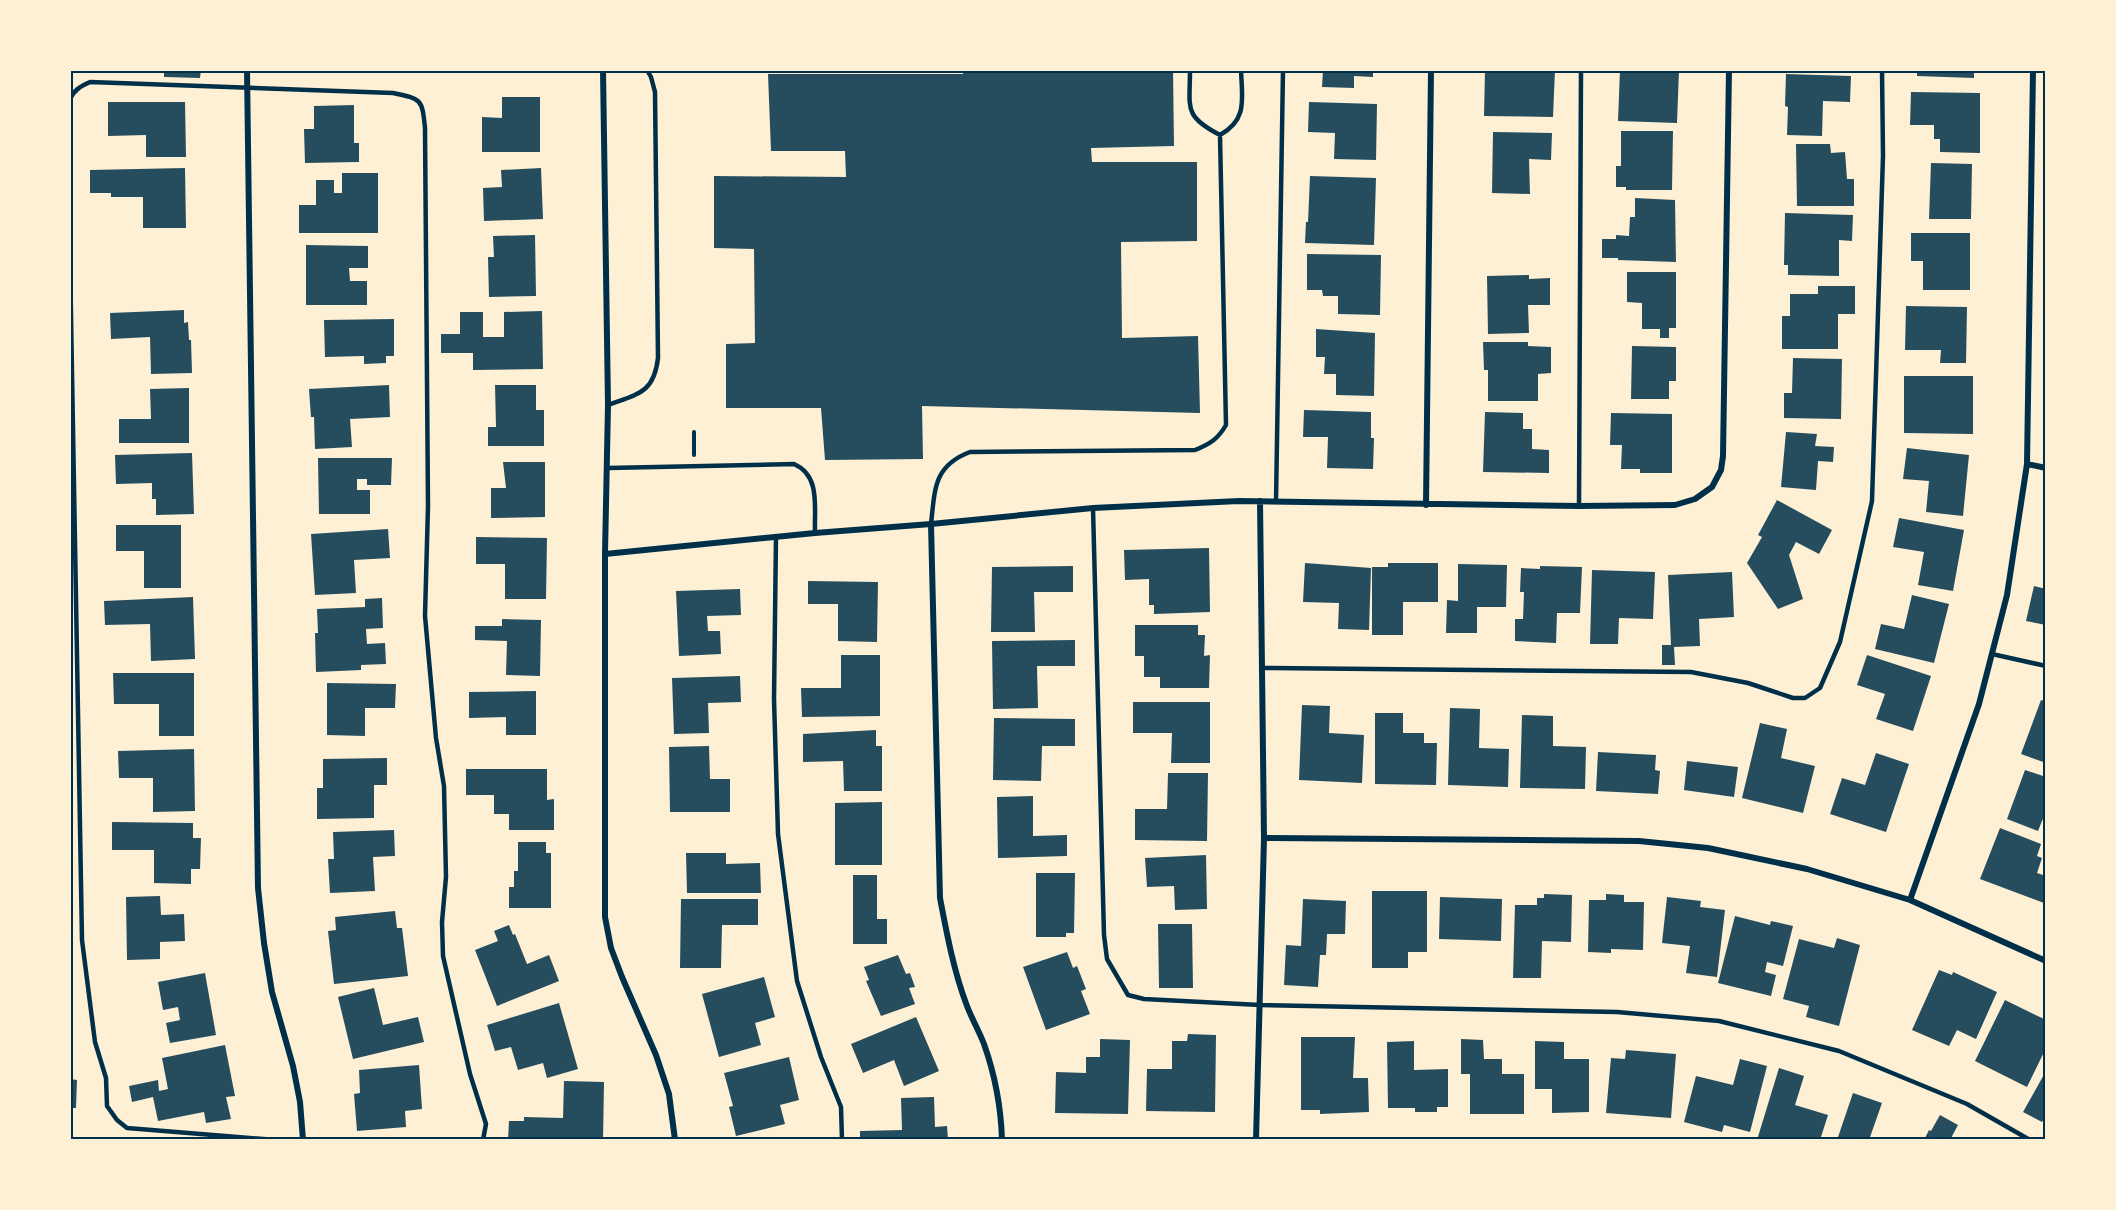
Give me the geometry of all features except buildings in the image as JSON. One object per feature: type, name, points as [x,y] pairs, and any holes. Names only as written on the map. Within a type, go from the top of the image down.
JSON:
[{"type":"street","points":[[247,70],[258,888],[272,992],[293,1066],[300,1102],[303,1140]]},
{"type":"street","points":[[603,70],[608,405],[605,554],[604,917],[611,948],[663,1074],[669,1094],[675,1140]]},
{"type":"street","points":[[1426,504],[1431,70]]},
{"type":"street","points":[[605,554],[776,536],[1093,508],[1260,501],[1579,506],[1675,505],[1695,499],[1712,487],[1721,470],[1723,456],[1730,70]]},
{"type":"street","points":[[1910,900],[1979,704],[2007,595],[2027,464],[2033,70]]},
{"type":"street","points":[[2027,464],[2046,468]]},
{"type":"street","points":[[1256,1140],[1264,838],[1260,501]]},
{"type":"street","points":[[930,524],[940,898],[951,954],[967,1007],[984,1044],[995,1082],[1002,1140]]},
{"type":"street","points":[[1264,838],[1639,841],[1708,848],[1807,869],[1910,900],[2046,962]]},
{"type":"lane","points":[[608,405],[640,393],[650,385],[656,372],[658,358],[655,92],[647,70]]},
{"type":"lane","points":[[1190,70],[1190,112],[1200,124],[1220,135]]},
{"type":"lane","points":[[1220,135],[1232,128],[1242,112],[1241,70]]},
{"type":"lane","points":[[1276,501],[1283,70]]},
{"type":"lane","points":[[1579,506],[1581,70]]},
{"type":"lane","points":[[1261,668],[1691,672],[1748,683],[1793,698],[1806,698],[1820,687],[1840,642],[1872,501],[1883,156],[1882,70]]},
{"type":"lane","points":[[70,99],[81,86],[90,82],[393,93],[413,97],[422,104],[425,128],[428,335],[428,506],[425,616],[436,738],[444,786],[446,877],[443,900],[443,956],[470,1074],[486,1124],[483,1140]]},
{"type":"lane","points":[[930,524],[936,482],[944,468],[956,458],[970,452],[1195,450],[1211,444],[1221,435],[1226,424],[1226,412],[1220,135]]},
{"type":"lane","points":[[70,258],[82,940],[95,1042],[106,1078],[107,1106],[117,1120],[127,1128],[276,1140]]},
{"type":"lane","points":[[608,468],[794,464],[804,469],[811,478],[814,491],[815,533]]},
{"type":"lane","points":[[1093,508],[1104,935],[1107,959],[1128,995],[1144,999],[1260,1005],[1617,1012],[1719,1020],[1839,1051],[1967,1104],[2030,1140]]},
{"type":"lane","points":[[776,536],[774,699],[778,834],[797,981],[821,1057],[841,1107],[842,1140]]},
{"type":"lane","points":[[1992,654],[2046,666]]},
{"type":"path","points":[[694,432],[694,466]]}]
